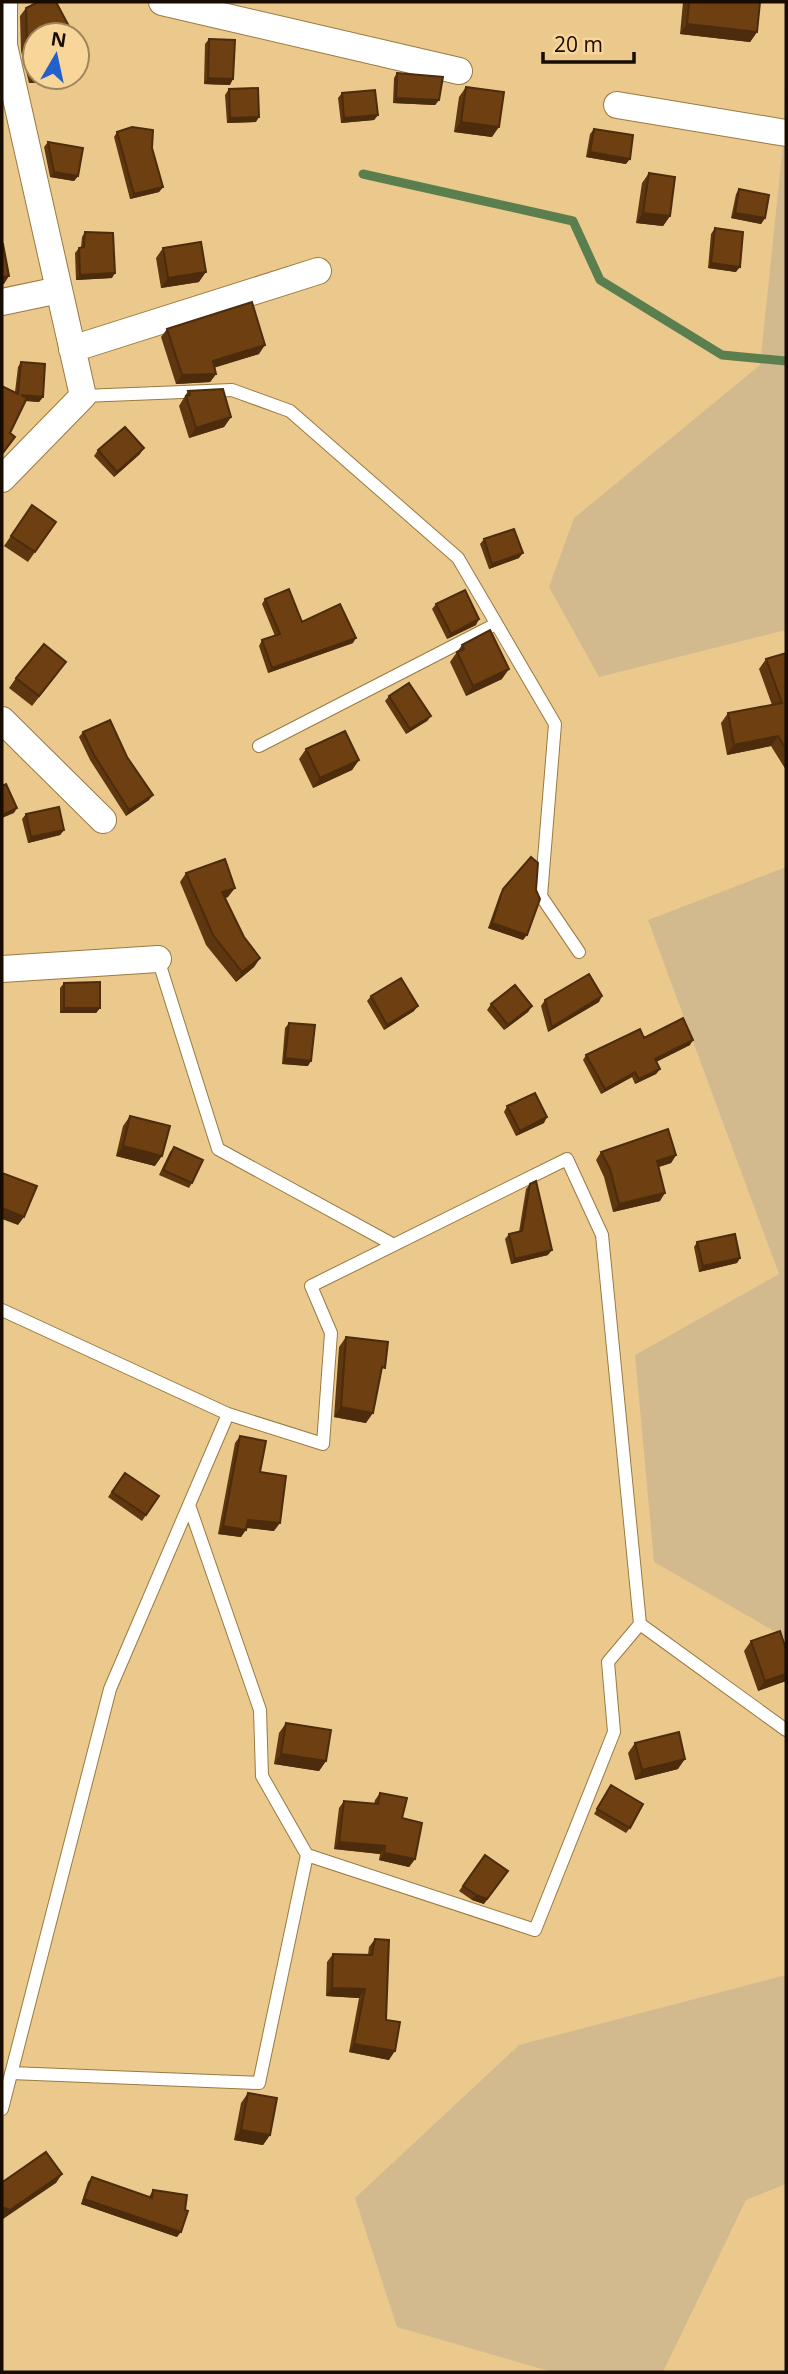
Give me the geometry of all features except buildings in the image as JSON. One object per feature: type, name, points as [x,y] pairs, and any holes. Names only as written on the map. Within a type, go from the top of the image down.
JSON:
[{"type":"street","points":[[2,479],[83,396],[3,46],[4,2]]},
{"type":"street","points":[[162,2],[459,71]]},
{"type":"street","points":[[617,105],[786,133]]},
{"type":"street","points":[[72,349],[318,271]]},
{"type":"street","points":[[2,302],[59,290]]},
{"type":"street","points":[[2,720],[103,820]]},
{"type":"street","points":[[2,969],[158,959]]},
{"type":"lane","points":[[83,396],[232,390],[290,411],[458,558],[555,724],[541,896],[579,952]]},
{"type":"lane","points":[[259,746],[496,624]]},
{"type":"lane","points":[[158,959],[218,1149],[394,1245]]},
{"type":"lane","points":[[2,1310],[228,1414],[323,1444],[331,1333],[311,1286],[567,1159],[602,1235],[640,1624],[608,1662],[614,1732],[535,1930],[307,1855]]},
{"type":"lane","points":[[2,2109],[110,1689],[228,1414]]},
{"type":"lane","points":[[11,2073],[259,2083],[307,1855],[262,1776],[260,1710],[189,1505]]},
{"type":"lane","points":[[640,1624],[786,1730]]},
{"type":"shaded area","points":[[786,4],[786,630],[599,677],[549,587],[574,518],[760,365],[784,135]]},
{"type":"shaded area","points":[[786,867],[786,1638],[654,1562],[635,1355],[779,1274],[648,920]]},
{"type":"shaded area","points":[[786,1975],[786,2184],[746,2200],[663,2372],[552,2372],[397,2327],[355,2198],[519,2045]]},
{"type":"waterway","points":[[363,174],[573,221],[600,280],[722,355],[786,361]]}]
